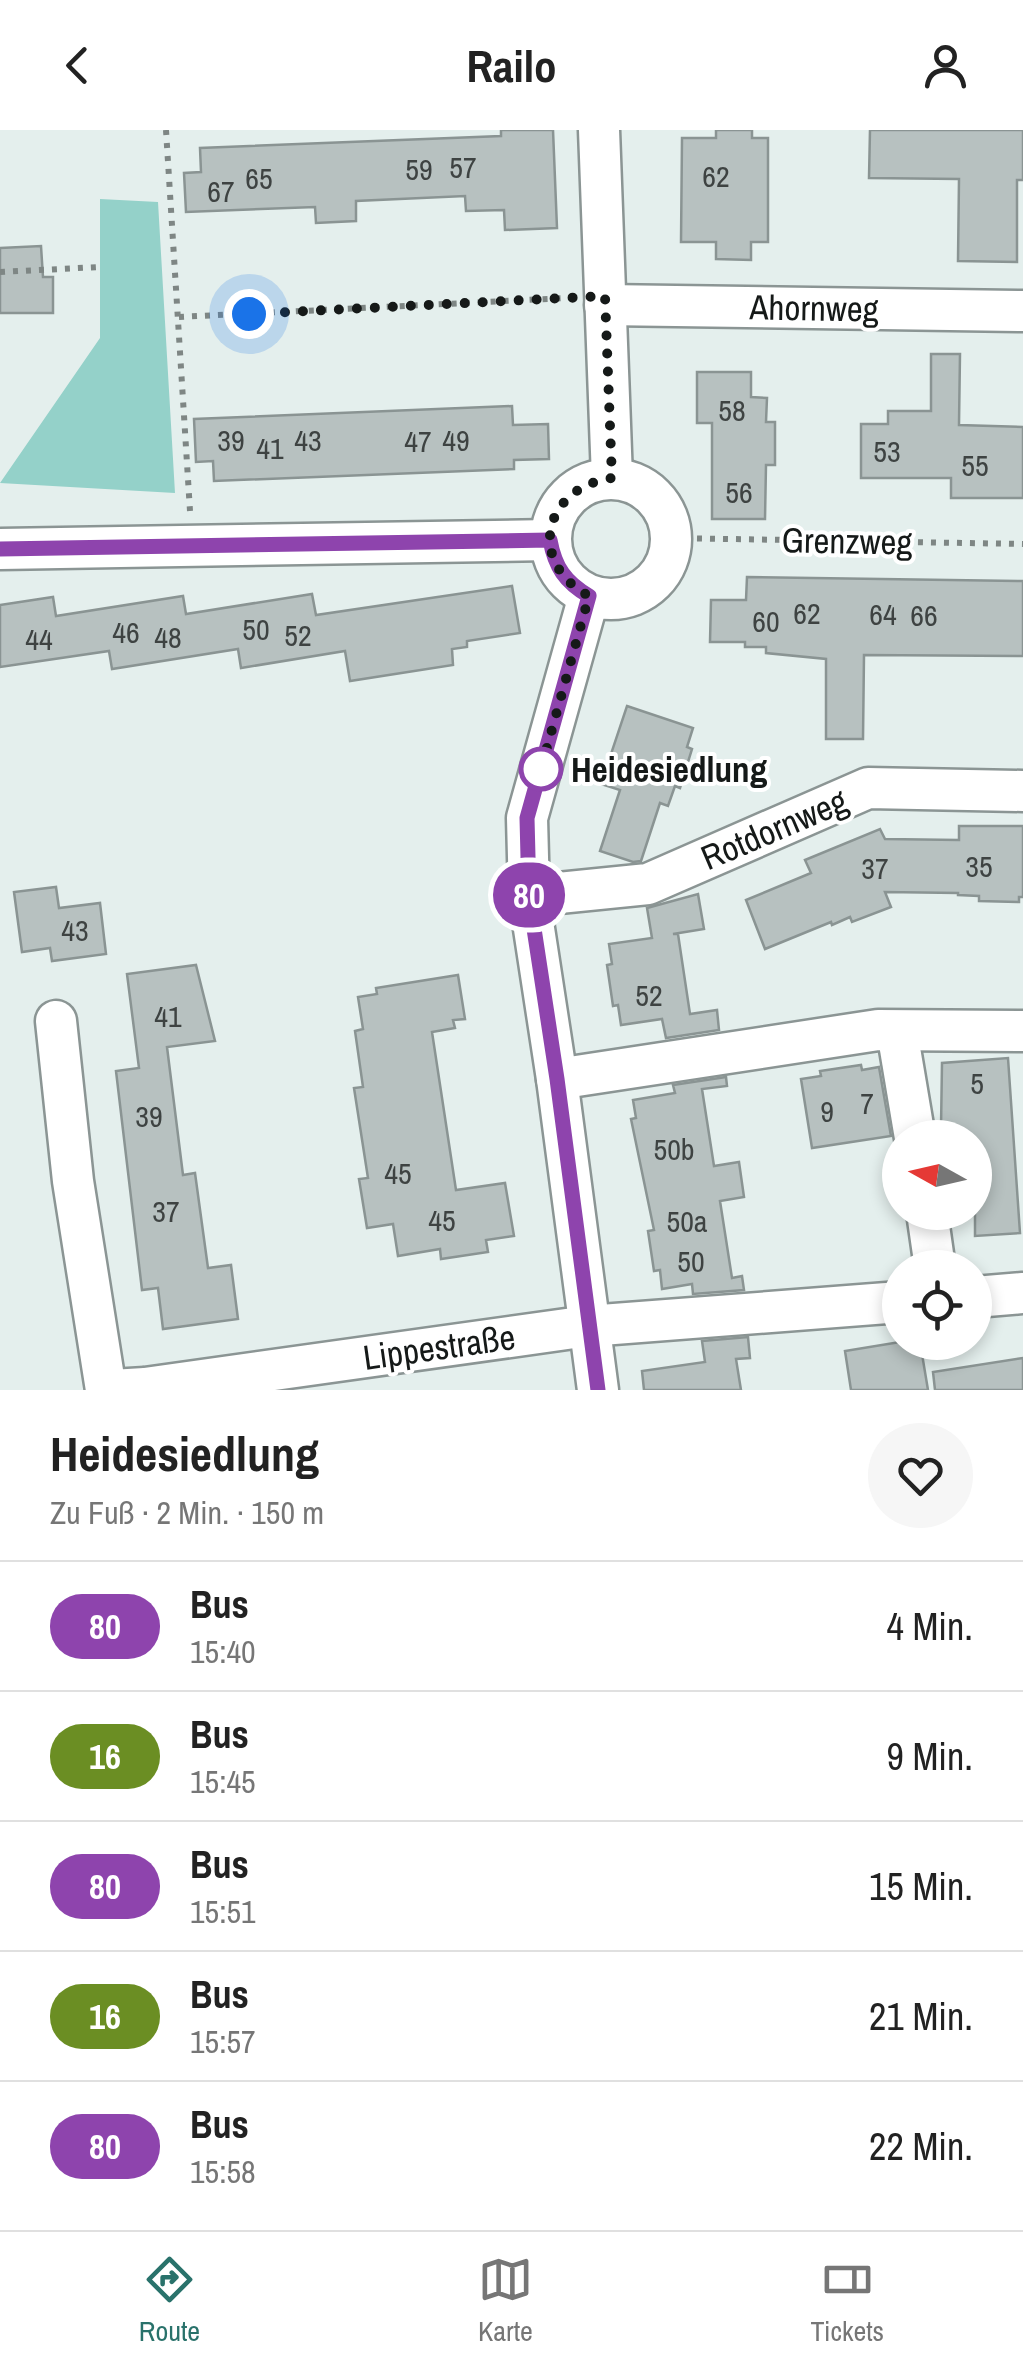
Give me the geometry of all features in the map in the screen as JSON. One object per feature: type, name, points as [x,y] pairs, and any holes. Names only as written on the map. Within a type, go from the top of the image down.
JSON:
[{"type":"street","points":[[599,130],[612,478]]},
{"type":"street","name":"Ahornweg","points":[[605,301],[1023,311]]},
{"type":"street","points":[[612,478],[630,481],[660,503],[669,520],[671,538],[660,575],[645,589],[608,600],[589,596],[561,574],[550,540],[552,521],[574,490],[592,481],[612,478]]},
{"type":"street","points":[[0,549],[550,540]]},
{"type":"street","points":[[589,596],[527,818],[529,896],[598,1390]]},
{"type":"street","name":"Rotdornweg","points":[[529,896],[648,884],[868,788],[1023,791]]},
{"type":"street","name":"Lippestraße","points":[[56,1020],[73,1181],[127,1390],[588,1326]]},
{"type":"street","points":[[557,1079],[878,1030],[1023,1031]]},
{"type":"street","points":[[898,1030],[911,1120]]},
{"type":"street","points":[[992,1296],[1023,1293]]},
{"type":"street","points":[[588,1326],[882,1303]]},
{"type":"path","points":[[166,130],[192,548]]},
{"type":"path","points":[[0,272],[100,266]]},
{"type":"path","points":[[179,317],[605,301]]},
{"type":"path","name":"Grenzweg","points":[[671,538],[1023,544]]},
{"type":"shaded area","points":[[100,199],[158,202],[175,493],[0,483],[100,338]]},
{"type":"building","points":[[501,130],[553,130],[557,228],[505,230],[504,210],[466,211],[465,196],[356,201],[356,221],[316,223],[315,207],[186,212],[184,173],[201,172],[200,148],[501,136]]},
{"type":"building","points":[[716,130],[752,130],[752,138],[768,138],[768,242],[751,242],[751,260],[716,259],[716,242],[681,242],[682,138],[716,138]]},
{"type":"building","points":[[870,130],[1023,130],[1023,180],[1017,180],[1017,262],[958,261],[959,179],[869,178]]},
{"type":"building","points":[[41,246],[43,277],[53,277],[53,313],[0,313],[0,248]]},
{"type":"building","points":[[931,354],[960,354],[959,425],[1023,427],[1023,498],[951,498],[951,478],[861,478],[861,424],[888,424],[888,411],[931,411]]},
{"type":"building","points":[[697,372],[751,372],[751,397],[767,398],[766,422],[775,422],[775,465],[766,465],[765,519],[712,519],[712,423],[697,423]]},
{"type":"building","points":[[512,406],[513,425],[548,424],[549,459],[514,460],[514,469],[214,481],[213,461],[196,462],[194,419]]},
{"type":"building","points":[[747,577],[1023,581],[1023,656],[864,655],[863,739],[826,739],[826,659],[766,653],[766,647],[745,647],[745,642],[710,642],[711,600],[746,600]]},
{"type":"building","points":[[512,586],[520,633],[467,641],[467,647],[452,649],[453,665],[350,681],[345,651],[241,668],[238,649],[112,669],[109,651],[0,667],[0,605],[53,597],[56,616],[183,596],[186,614],[312,594],[316,615]]},
{"type":"building","points":[[627,706],[693,728],[687,747],[692,749],[680,788],[675,786],[668,806],[660,803],[641,861],[633,862],[600,851],[620,790],[601,784]]},
{"type":"building","points":[[959,826],[1023,826],[1023,897],[1019,897],[1019,902],[979,901],[979,896],[958,893],[885,892],[891,907],[852,922],[850,917],[832,925],[831,922],[765,949],[746,900],[811,873],[805,860],[880,829],[885,839],[959,840]]},
{"type":"building","points":[[56,887],[59,908],[100,903],[106,954],[52,961],[50,948],[22,952],[14,892]]},
{"type":"building","points":[[698,894],[704,929],[673,934],[678,934],[690,1014],[717,1010],[719,1030],[666,1038],[662,1019],[621,1025],[618,1005],[613,1006],[607,965],[612,964],[609,944],[652,938],[647,908]]},
{"type":"building","points":[[196,965],[215,1041],[167,1047],[183,1175],[195,1173],[208,1268],[231,1265],[238,1319],[163,1329],[158,1288],[142,1290],[116,1071],[139,1068],[127,974]]},
{"type":"building","points":[[458,975],[465,1019],[453,1020],[455,1028],[432,1032],[456,1190],[505,1183],[514,1236],[486,1240],[488,1252],[441,1259],[440,1249],[398,1256],[393,1224],[367,1228],[359,1179],[368,1178],[354,1088],[363,1087],[355,1031],[363,1029],[358,997],[377,994],[376,988]]},
{"type":"building","points":[[1008,1058],[1020,1233],[975,1236],[975,1230],[992,1230],[992,1120],[941,1120],[942,1063]]},
{"type":"building","points":[[861,1065],[862,1070],[879,1067],[888,1120],[882,1120],[882,1137],[812,1148],[801,1079],[821,1076],[820,1071]]},
{"type":"building","points":[[726,1077],[727,1086],[702,1089],[714,1166],[739,1162],[744,1197],[720,1201],[732,1278],[742,1276],[744,1290],[693,1294],[692,1284],[662,1289],[660,1270],[654,1271],[648,1231],[654,1230],[631,1119],[636,1118],[633,1100],[675,1093],[673,1085]]},
{"type":"building","points":[[748,1337],[750,1358],[736,1359],[741,1390],[644,1390],[642,1371],[705,1362],[702,1341]]},
{"type":"building","points":[[882,1345],[882,1360],[923,1360],[928,1390],[851,1390],[845,1351]]},
{"type":"building","points":[[1023,1358],[1023,1390],[935,1390],[933,1372]]},
{"type":"bus line","name":"80","points":[[0,549],[550,540],[561,574],[589,596],[527,818],[529,896],[598,1390]]},
{"type":"place","name":"Heidesiedlung","points":[[541,769]]},
{"type":"route","points":[[249,314],[605,296],[612,478],[592,481],[574,490],[552,521],[553,558],[561,574],[589,596],[541,769]]}]
